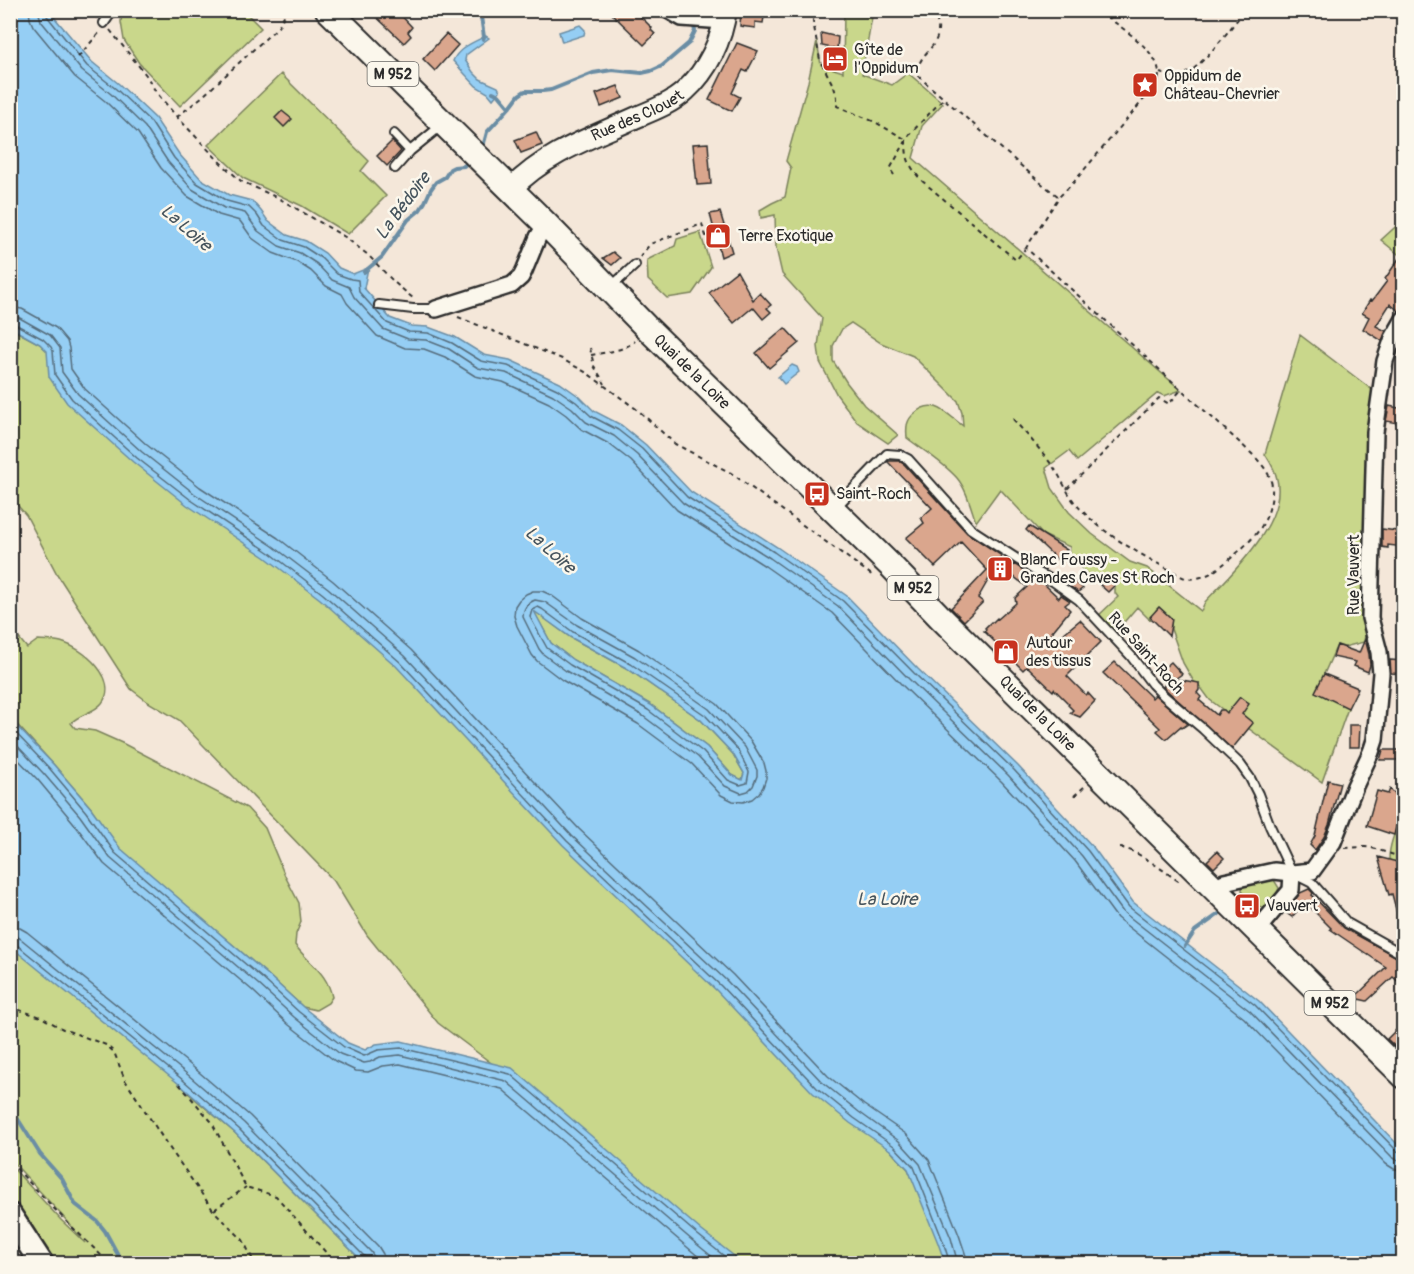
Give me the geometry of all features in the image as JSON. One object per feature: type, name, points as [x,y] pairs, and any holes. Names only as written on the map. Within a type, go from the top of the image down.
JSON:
[{"type":"main road","name":"M 952","points":[[328,10],[546,224]]},
{"type":"main road","name":"Quai de la Loire","points":[[546,224],[949,626],[1224,887],[1404,1076]]},
{"type":"main road","points":[[10,1215],[42,1263]]},
{"type":"main road","points":[[10,1242],[23,1263]]},
{"type":"street","points":[[675,14],[701,19],[725,16]]},
{"type":"street","name":"Rue des Clouet","points":[[511,189],[532,170],[557,154],[668,103],[685,91],[714,52],[725,16]]},
{"type":"street","points":[[436,309],[512,285],[521,277],[546,224]]},
{"type":"street","name":"Rue Vauvert","points":[[1224,887],[1274,871],[1292,873],[1312,871],[1330,847],[1375,740],[1381,673],[1380,652],[1370,618],[1375,432],[1385,361],[1393,338],[1404,319]]},
{"type":"street","points":[[1259,922],[1292,890],[1292,873]]},
{"type":"lane","points":[[104,23],[113,10]]},
{"type":"lane","points":[[394,134],[410,151]]},
{"type":"lane","points":[[394,168],[410,151],[463,142]]},
{"type":"lane","points":[[609,289],[635,265]]},
{"type":"lane","points":[[379,305],[436,309]]},
{"type":"lane","name":"Rue Saint-Roch","points":[[833,511],[887,454],[900,454],[908,459],[971,529],[1080,600],[1131,656],[1152,684],[1239,764],[1250,778],[1258,794],[1273,835],[1292,873]]},
{"type":"lane","points":[[1292,873],[1312,883],[1347,923],[1404,955]]},
{"type":"path","points":[[177,117],[278,27],[287,10]]},
{"type":"path","points":[[814,10],[813,21],[820,60],[834,87],[837,106],[906,140]]},
{"type":"path","points":[[934,10],[937,37],[918,63],[918,76],[1059,197]]},
{"type":"path","points":[[906,140],[909,165],[921,180],[1016,260],[1059,197],[1154,87],[1159,78],[1158,66],[1154,58],[1138,40],[1098,10]]},
{"type":"path","points":[[1159,73],[1170,76],[1189,73],[1197,67],[1245,10]]},
{"type":"path","points":[[104,23],[177,117],[221,163],[242,181],[280,199],[345,237],[417,300],[562,359],[586,373],[639,411],[675,444],[731,473],[877,578]]},
{"type":"path","points":[[78,57],[99,34]]},
{"type":"path","points":[[894,175],[890,169],[906,140],[943,99]]},
{"type":"path","points":[[635,265],[650,244],[702,224],[707,239],[716,237]]},
{"type":"path","points":[[1013,418],[1055,469],[1073,502],[1088,516],[1135,552],[1185,578],[1200,578],[1212,573],[1256,534],[1266,517],[1272,499],[1272,486],[1269,474],[1263,465],[1026,248]]},
{"type":"path","points":[[591,355],[620,349],[633,343]]},
{"type":"path","points":[[590,348],[594,366],[606,386]]},
{"type":"path","points":[[1067,489],[1159,398],[1169,404],[1181,390]]},
{"type":"path","points":[[1074,796],[1090,780]]},
{"type":"path","points":[[1330,847],[1365,847],[1404,858]]},
{"type":"path","points":[[1120,848],[1127,849],[1148,861],[1181,883]]},
{"type":"path","points":[[10,1007],[41,1017],[63,1029],[111,1048],[125,1080],[166,1143],[213,1210],[243,1240],[255,1263]]},
{"type":"path","points":[[179,1084],[211,1121],[246,1187],[276,1196],[336,1263]]},
{"type":"path","points":[[10,1162],[110,1263]]},
{"type":"path","points":[[213,1210],[246,1187]]},
{"type":"green space","points":[[122,11],[244,11],[261,28],[180,106],[139,63],[124,40]]},
{"type":"green space","points":[[844,11],[856,11],[856,15],[872,17],[862,74],[892,85],[908,73],[943,103],[922,126],[913,158],[1181,390],[1164,396],[1158,393],[1077,461],[1069,451],[1046,468],[1052,488],[1069,512],[1092,534],[1130,562],[1147,568],[1201,611],[1205,602],[1255,546],[1274,513],[1278,496],[1276,475],[1265,454],[1300,335],[1379,395],[1364,642],[1344,647],[1337,645],[1324,674],[1348,708],[1322,782],[1210,700],[1194,682],[1183,663],[1171,629],[1170,617],[1159,607],[1150,620],[1137,607],[1112,636],[1096,618],[1118,597],[1115,593],[1115,585],[1109,577],[1106,580],[1100,575],[1097,580],[1087,574],[1071,559],[1070,547],[1043,535],[1000,489],[976,522],[966,494],[957,478],[940,462],[907,438],[908,421],[915,413],[928,406],[940,409],[963,426],[958,401],[913,356],[881,343],[851,323],[842,329],[833,346],[833,361],[847,383],[864,405],[898,435],[888,443],[857,422],[837,395],[820,362],[818,346],[822,318],[782,274],[776,248],[775,215],[761,218],[760,210],[785,197],[791,168],[786,161],[817,41],[821,65],[843,72]]},
{"type":"green space","points":[[281,74],[369,161],[361,171],[386,196],[348,234],[302,206],[243,178],[208,145]]},
{"type":"green space","points":[[1403,220],[1403,258],[1381,240]]},
{"type":"green space","points":[[700,232],[711,267],[692,294],[667,298],[648,280],[647,260],[675,246],[677,239]]},
{"type":"green space","points":[[10,328],[40,344],[47,351],[431,565],[895,1156],[908,1169],[912,1178],[975,1263],[714,1263],[571,1123],[438,1023],[367,935],[334,881],[179,720],[131,689],[57,574],[26,515],[11,498]]},
{"type":"green space","points":[[533,610],[570,637],[628,669],[701,720],[733,754],[744,773],[742,780],[732,775],[707,747],[651,705],[573,660],[551,643]]},
{"type":"green space","points":[[10,618],[13,631],[27,648],[38,640],[70,645],[88,658],[103,675],[106,694],[102,703],[71,723],[75,728],[95,731],[122,743],[247,808],[265,828],[299,903],[301,922],[296,934],[295,945],[317,969],[330,988],[332,997],[328,1003],[316,1010],[303,1007],[119,848],[91,808],[11,718]]},
{"type":"green space","points":[[1403,813],[1403,863],[1401,863],[1389,860],[1389,854]]},
{"type":"green space","points":[[1268,879],[1274,880],[1279,888],[1271,902],[1261,907],[1245,895],[1242,890],[1243,885]]},
{"type":"green space","points":[[10,885],[188,1093],[235,1133],[364,1263],[69,1264],[57,1262],[47,1256],[11,1206],[11,1166],[85,1243],[11,1160]]},
{"type":"water","name":"La Loire","points":[[10,11],[49,11],[92,62],[155,118],[179,154],[201,179],[229,195],[252,201],[268,221],[287,235],[306,241],[325,253],[339,268],[353,274],[368,268],[364,288],[390,318],[411,326],[428,327],[455,337],[484,355],[510,360],[560,383],[580,397],[594,411],[621,425],[646,445],[691,492],[777,547],[847,596],[1018,766],[1093,847],[1133,902],[1259,1001],[1403,1150],[1403,1263],[945,1263],[908,1169],[890,1150],[850,1123],[813,1093],[717,991],[563,845],[396,666],[320,599],[265,557],[187,505],[133,462],[67,403],[49,377],[47,351],[40,344],[11,328]],"holes":[[[534,611],[570,637],[628,669],[701,720],[733,754],[744,773],[742,780],[732,775],[707,747],[651,705],[573,660],[551,643]]]},
{"type":"water","points":[[580,25],[585,30],[584,35],[562,42],[559,32]]},
{"type":"water","points":[[486,36],[489,38],[466,55],[465,60],[480,79],[498,87],[500,91],[493,99],[476,86],[453,61],[462,49]]},
{"type":"water","points":[[792,365],[797,367],[799,372],[784,384],[778,377]]},
{"type":"water","points":[[10,719],[91,808],[120,848],[303,1007],[348,1043],[365,1050],[376,1044],[401,1041],[512,1068],[702,1231],[743,1263],[364,1263],[235,1133],[179,1084],[11,947]]},
{"type":"building","points":[[369,10],[396,10],[412,27],[408,32],[411,36],[404,43]]},
{"type":"building","points":[[608,10],[634,10],[655,34],[644,45]]},
{"type":"building","points":[[741,10],[765,11],[763,23],[755,22],[755,28],[740,26]]},
{"type":"building","points":[[821,33],[838,37],[837,49],[822,46]]},
{"type":"building","points":[[446,34],[458,45],[435,71],[423,59]]},
{"type":"building","points":[[737,43],[758,51],[747,72],[743,70],[732,93],[740,97],[732,111],[709,100]]},
{"type":"building","points":[[618,86],[623,98],[601,107],[596,94]]},
{"type":"building","points":[[282,111],[292,119],[284,127],[275,118]]},
{"type":"building","points":[[536,132],[542,145],[521,153],[515,140]]},
{"type":"building","points":[[392,141],[401,151],[387,166],[377,156]]},
{"type":"building","points":[[708,143],[711,184],[697,185],[693,144]]},
{"type":"building","points":[[720,212],[732,252],[721,257],[710,214]]},
{"type":"building","points":[[1404,251],[1404,304],[1399,311],[1390,304],[1376,326],[1386,331],[1382,341],[1363,329],[1369,317],[1362,313],[1387,281],[1385,279]]},
{"type":"building","points":[[613,252],[620,258],[612,265],[603,258]]},
{"type":"building","points":[[737,271],[753,300],[760,293],[771,305],[767,308],[771,312],[763,319],[753,307],[734,323],[709,293]]},
{"type":"building","points":[[785,328],[799,343],[769,368],[756,353]]},
{"type":"building","points":[[1389,406],[1404,409],[1404,424],[1386,421]]},
{"type":"building","points":[[889,461],[899,461],[904,464],[967,533],[1002,556],[978,598],[983,602],[964,621],[951,608],[987,570],[961,542],[935,567],[906,538],[924,523],[921,518],[932,508]]},
{"type":"building","points":[[1029,526],[1067,550],[1058,560],[1026,530]]},
{"type":"building","points":[[1382,529],[1404,532],[1404,547],[1388,545],[1388,548],[1382,547]]},
{"type":"building","points":[[1014,564],[1043,583],[1059,598],[1061,595],[1070,601],[1065,605],[1070,610],[1043,643],[1047,647],[1080,620],[1101,642],[1067,676],[1095,701],[1080,717],[1070,713],[1073,710],[1069,704],[1054,689],[1053,691],[1027,666],[1023,670],[984,631],[991,622],[998,619],[1016,603],[1015,598],[1027,587],[1008,572]]},
{"type":"building","points":[[1109,577],[1115,585],[1108,592],[1100,585]]},
{"type":"building","points":[[1072,580],[1083,588],[1078,592],[1068,585]]},
{"type":"building","points":[[1159,607],[1172,619],[1169,636],[1150,617]]},
{"type":"building","points":[[1365,639],[1370,665],[1368,672],[1354,666],[1356,662],[1333,657],[1337,645],[1359,653]]},
{"type":"building","points":[[1390,660],[1404,661],[1404,674],[1391,673]]},
{"type":"building","points":[[1115,662],[1152,698],[1155,695],[1188,724],[1182,728],[1181,726],[1166,739],[1157,731],[1160,728],[1103,673]]},
{"type":"building","points":[[1171,662],[1182,674],[1175,679],[1199,683],[1197,693],[1201,697],[1199,700],[1217,715],[1220,710],[1227,713],[1240,697],[1249,704],[1242,714],[1253,723],[1232,749],[1163,687],[1168,681],[1160,671]]},
{"type":"building","points":[[1324,674],[1358,688],[1348,708],[1315,692]]},
{"type":"building","points":[[1349,725],[1360,725],[1359,747],[1349,747]]},
{"type":"building","points":[[1383,750],[1404,750],[1404,760],[1380,760]]},
{"type":"building","points":[[1328,780],[1340,783],[1329,825],[1315,850],[1310,845],[1315,836]]},
{"type":"building","points":[[1390,789],[1404,803],[1404,813],[1394,835],[1367,826],[1377,791],[1388,794]]},
{"type":"building","points":[[1217,851],[1224,858],[1214,868],[1207,861]]},
{"type":"building","points":[[1378,857],[1401,863],[1404,873],[1404,925],[1400,925],[1392,894],[1389,895]]},
{"type":"building","points":[[1309,889],[1344,928],[1404,961],[1404,987],[1393,977],[1367,1001],[1354,998],[1386,967],[1330,929],[1305,902],[1292,917],[1285,912],[1300,893]]},
{"type":"building","points":[[1404,1022],[1404,1055],[1387,1039]]},
{"type":"waterway","points":[[480,10],[483,39]]},
{"type":"waterway","name":"La Bédoire","points":[[481,146],[487,132],[525,91],[551,90],[593,73],[612,70],[642,73],[651,71],[662,66],[689,43],[695,31],[693,23]]},
{"type":"waterway","points":[[493,92],[499,95],[509,107]]},
{"type":"waterway","name":"La Bédoire","points":[[364,272],[382,257],[408,220],[420,210],[436,182],[445,177],[450,169],[464,166],[470,159]]},
{"type":"waterway","points":[[1185,946],[1195,931],[1219,914]]},
{"type":"waterway","points":[[10,1110],[40,1154],[62,1179],[75,1204],[97,1221],[105,1231],[123,1264]]},
{"type":"place","name":"Gîte de l'Oppidum","points":[[835,59]]},
{"type":"place","name":"Oppidum de Château-Chevrier","points":[[1145,85]]},
{"type":"place","name":"Terre Exotique","points":[[718,236]]},
{"type":"place","name":"Saint-Roch","points":[[817,494]]},
{"type":"place","name":"Blanc Foussy - Grandes Caves St Roch","points":[[1000,569]]},
{"type":"place","name":"Autour des tissus","points":[[1006,652]]},
{"type":"place","name":"Vauvert","points":[[1247,906]]}]
